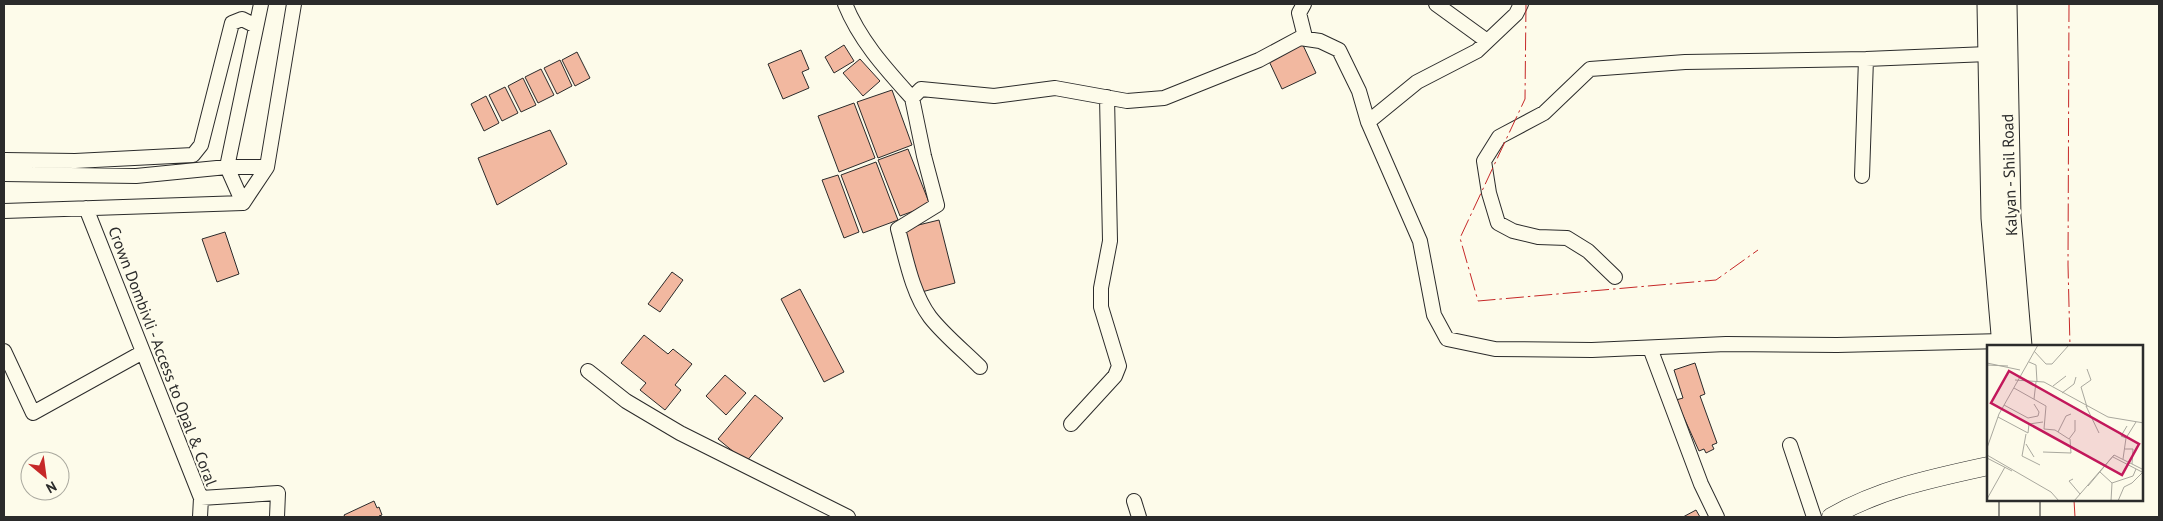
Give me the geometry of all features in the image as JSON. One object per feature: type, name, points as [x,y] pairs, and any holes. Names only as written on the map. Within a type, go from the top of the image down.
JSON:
[{"type":"main road","name":"Kalyan - Shil Road","points":[[1988,4],[1992,218],[2009,344]]},
{"type":"main road","name":"Kalyan - Shil Road","points":[[2006,4],[2010,216],[2009,344]]},
{"type":"main road","points":[[2010,501],[2010,517]]},
{"type":"main road","points":[[2028,517],[2029,501]]},
{"type":"street","points":[[243,203],[226,167],[261,4]]},
{"type":"street","points":[[243,203],[267,167],[294,4]]},
{"type":"street","points":[[845,4],[854,26],[875,55],[912,98],[924,156],[937,205],[898,229],[918,295],[930,318],[980,367]]},
{"type":"street","points":[[1304,4],[1299,13],[1304,37]]},
{"type":"street","points":[[1436,4],[1487,41]]},
{"type":"street","points":[[1368,122],[1417,82],[1477,51],[1516,14],[1521,4]]},
{"type":"street","points":[[4,167],[193,155],[201,144],[232,23],[242,19],[256,26]]},
{"type":"street","points":[[912,98],[922,89],[994,96],[1055,88],[1127,102],[1164,98],[1259,60],[1304,37],[1320,41],[1339,50],[1359,91],[1368,122],[1420,241],[1434,315],[1447,339],[1495,349],[1592,350],[1726,344],[2009,344]]},
{"type":"street","points":[[1616,277],[1588,251],[1567,238],[1538,237],[1513,231],[1498,223],[1489,193],[1484,161],[1498,137],[1544,113],[1590,69],[1685,62],[1866,59],[1988,54]]},
{"type":"street","points":[[1862,176],[1866,59]]},
{"type":"street","points":[[1071,424],[1115,376],[1120,366],[1101,307],[1101,288],[1110,241],[1107,97]]},
{"type":"street","points":[[4,167],[136,176],[226,167],[267,167]]},
{"type":"street","points":[[4,211],[243,203]]},
{"type":"street","name":"Crown Dombivli - Access to Opal & Coral","points":[[86,208],[201,498],[200,517]]},
{"type":"street","points":[[1650,348],[1700,484],[1717,517]]},
{"type":"street","points":[[4,351],[33,413],[143,352]]},
{"type":"street","points":[[588,371],[626,401],[680,433],[848,517]]},
{"type":"street","points":[[1790,445],[1814,517]]},
{"type":"street","points":[[1835,516],[1858,502],[1918,481],[1987,466]]},
{"type":"street","points":[[201,498],[278,493],[277,517]]},
{"type":"street","points":[[1134,501],[1139,517]]},
{"type":"building","points":[[1302,43],[1316,73],[1282,89],[1268,59]]},
{"type":"building","points":[[844,45],[854,61],[834,73],[825,57]]},
{"type":"building","points":[[801,50],[809,69],[802,72],[809,88],[783,99],[768,64]]},
{"type":"building","points":[[577,52],[590,78],[575,86],[562,60]]},
{"type":"building","points":[[860,59],[880,81],[863,96],[843,73]]},
{"type":"building","points":[[560,60],[572,86],[557,94],[544,68]]},
{"type":"building","points":[[541,69],[554,95],[538,103],[525,77]]},
{"type":"building","points":[[523,78],[536,105],[521,112],[508,86]]},
{"type":"building","points":[[505,87],[518,113],[502,121],[489,95]]},
{"type":"building","points":[[892,90],[912,145],[878,158],[857,102]]},
{"type":"building","points":[[486,96],[499,123],[484,131],[471,104]]},
{"type":"building","points":[[854,103],[875,158],[839,172],[818,116]]},
{"type":"building","points":[[550,130],[567,164],[497,205],[478,158]]},
{"type":"building","points":[[908,149],[930,205],[900,216],[878,160]]},
{"type":"building","points":[[876,162],[898,220],[863,233],[841,175]]},
{"type":"building","points":[[838,175],[859,232],[844,238],[822,180]]},
{"type":"building","points":[[939,220],[955,283],[918,293],[902,229]]},
{"type":"building","points":[[225,232],[239,274],[217,282],[202,239]]},
{"type":"building","points":[[672,272],[683,280],[660,312],[648,304]]},
{"type":"building","points":[[800,289],[844,372],[824,382],[781,299]]},
{"type":"building","points":[[644,335],[668,354],[673,349],[692,364],[675,385],[681,390],[665,410],[640,390],[646,383],[621,363]]},
{"type":"building","points":[[1695,363],[1705,394],[1700,396],[1717,443],[1712,445],[1714,449],[1706,453],[1704,449],[1699,451],[1676,400],[1683,398],[1674,370]]},
{"type":"building","points":[[725,375],[746,393],[726,415],[706,396]]},
{"type":"building","points":[[755,395],[783,418],[746,462],[718,439]]},
{"type":"building","points":[[374,501],[377,508],[379,507],[382,515],[379,516],[381,517],[345,517],[344,515]]},
{"type":"building","points":[[1696,510],[1700,517],[1683,517]]},
{"type":"power","points":[[1526,4],[1525,99],[1460,238],[1478,301],[1716,280],[1758,250]]},
{"type":"power","points":[[2069,4],[2068,265],[2070,345]]},
{"type":"power","points":[[2074,501],[2075,517]]}]
